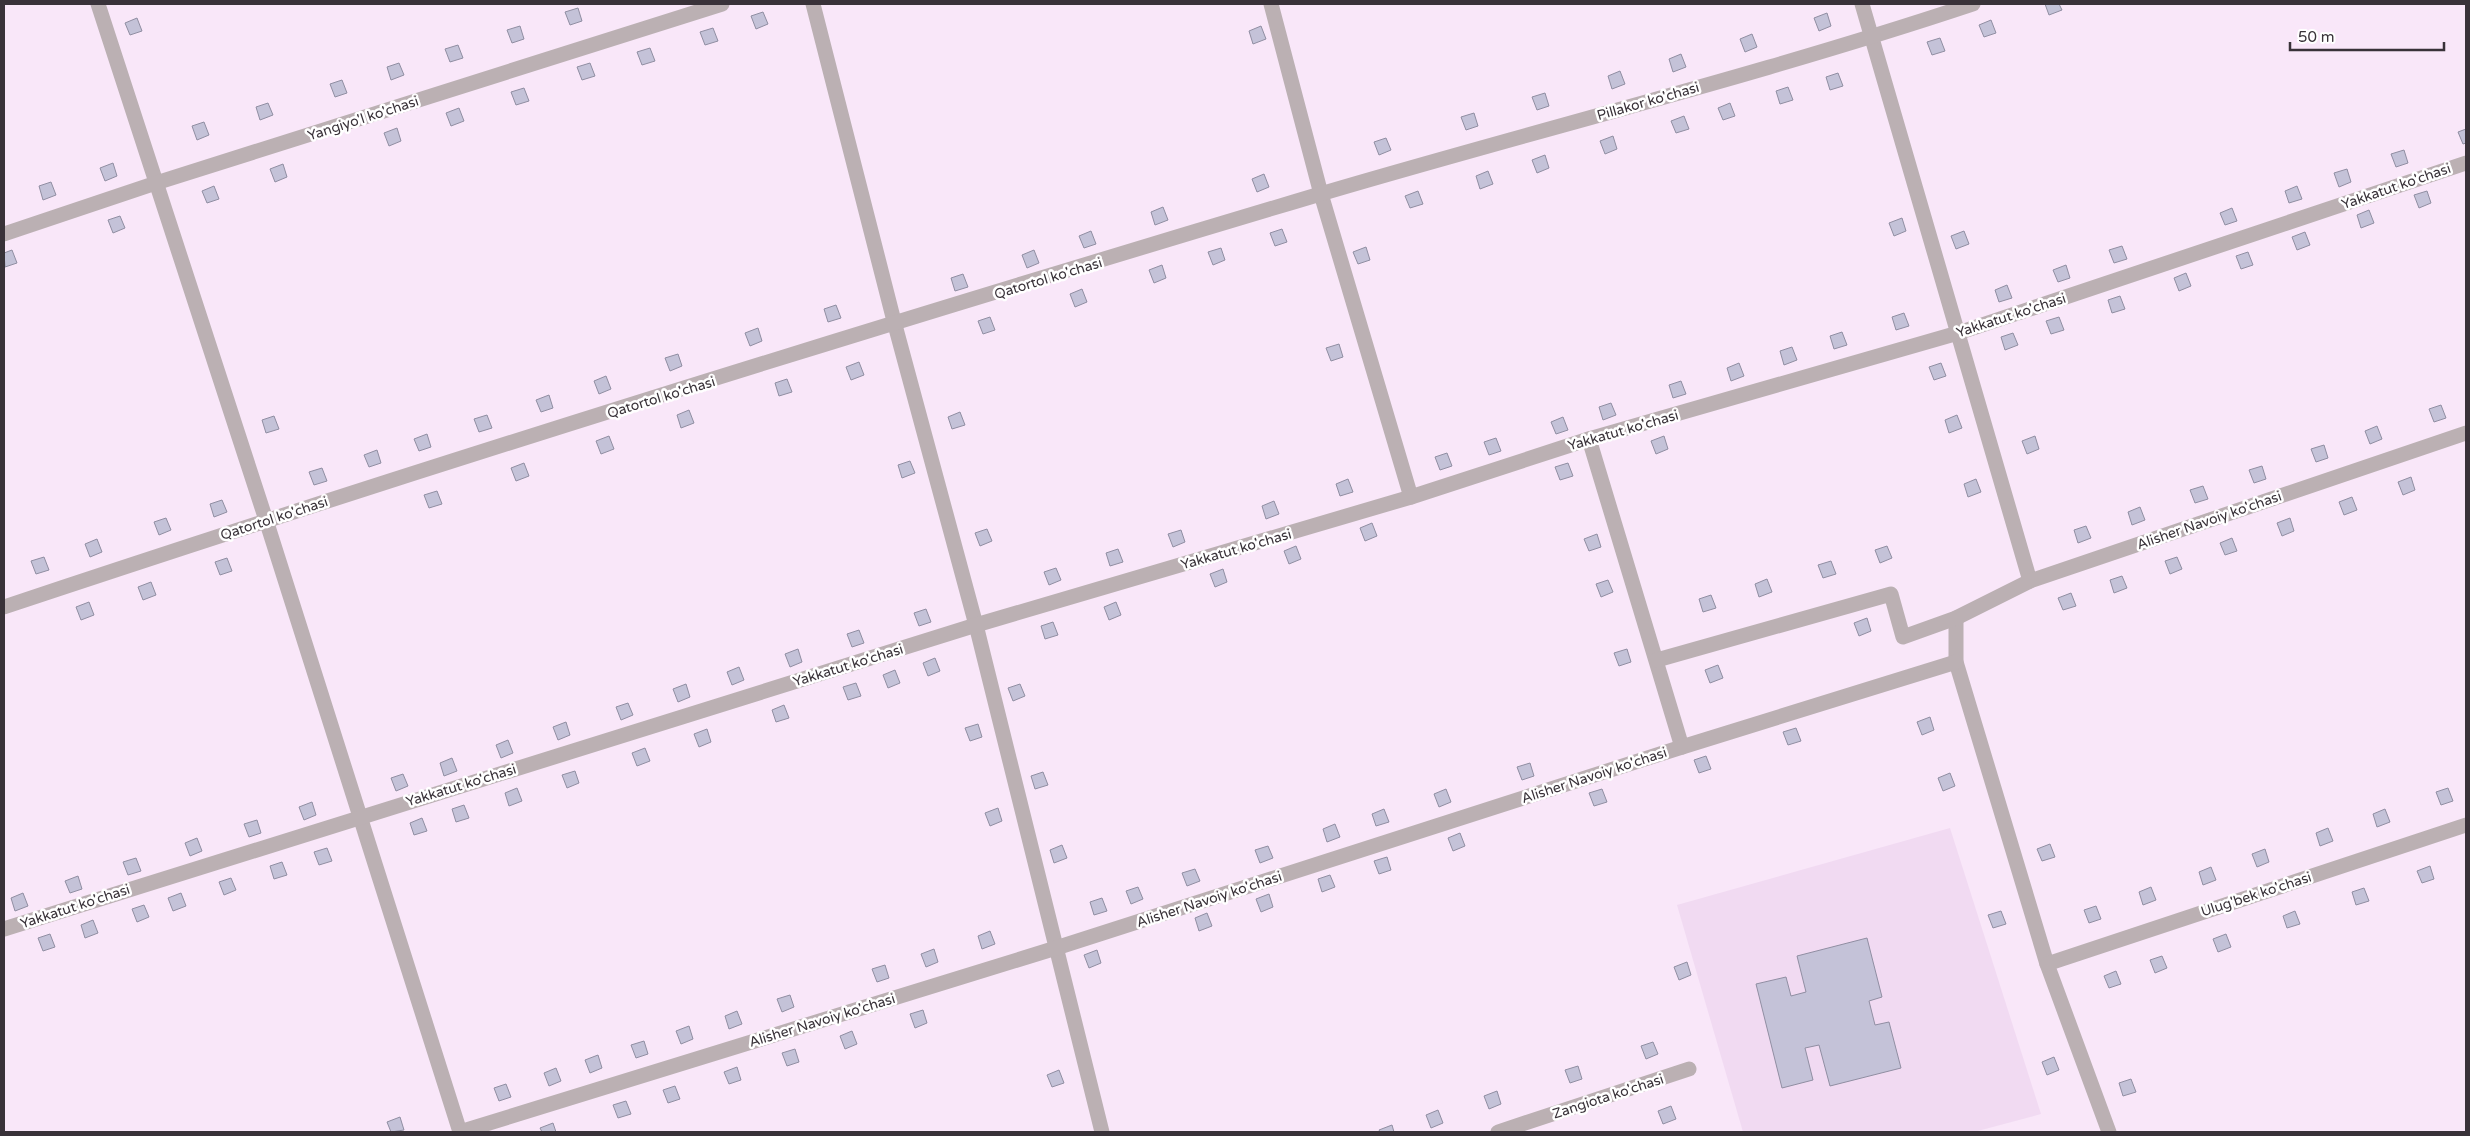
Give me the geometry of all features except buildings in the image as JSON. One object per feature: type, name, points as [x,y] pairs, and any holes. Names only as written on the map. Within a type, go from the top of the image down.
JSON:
[{"type":"street","points":[[98,4],[266,520],[460,1132]]},
{"type":"street","name":"Yangiyo'l ko'chasi","points":[[4,234],[156,183],[722,4]]},
{"type":"street","points":[[814,4],[895,324],[976,625],[1102,1132]]},
{"type":"street","points":[[1271,4],[1320,194],[1411,497]]},
{"type":"street","points":[[1862,4],[2030,581]]},
{"type":"street","name":"Pillakor ko'chasi","points":[[1320,194],[1872,37],[1973,4]]},
{"type":"street","name":"Yakkatut ko'chasi","points":[[4,929],[360,816],[976,625],[1411,497],[1589,439],[1958,333],[2466,163]]},
{"type":"street","name":"Qatortol ko'chasi","points":[[4,607],[266,520],[1320,194]]},
{"type":"street","name":"Alisher Navoiy ko'chasi","points":[[1657,660],[1890,594],[1903,637],[1956,618],[2030,581],[2466,433]]},
{"type":"street","points":[[1589,439],[1682,747]]},
{"type":"street","points":[[1956,618],[1956,662],[2047,964],[2109,1132]]},
{"type":"street","name":"Alisher Navoiy ko'chasi","points":[[460,1132],[1056,948],[1682,747],[1956,662]]},
{"type":"street","name":"Ulug'bek ko'chasi","points":[[2047,964],[2466,825]]},
{"type":"street","name":"Zangiota ko'chasi","points":[[1498,1132],[1689,1069]]},
{"type":"shaded area","points":[[1950,828],[2041,1114],[1974,1132],[1743,1132],[1677,905]]}]
